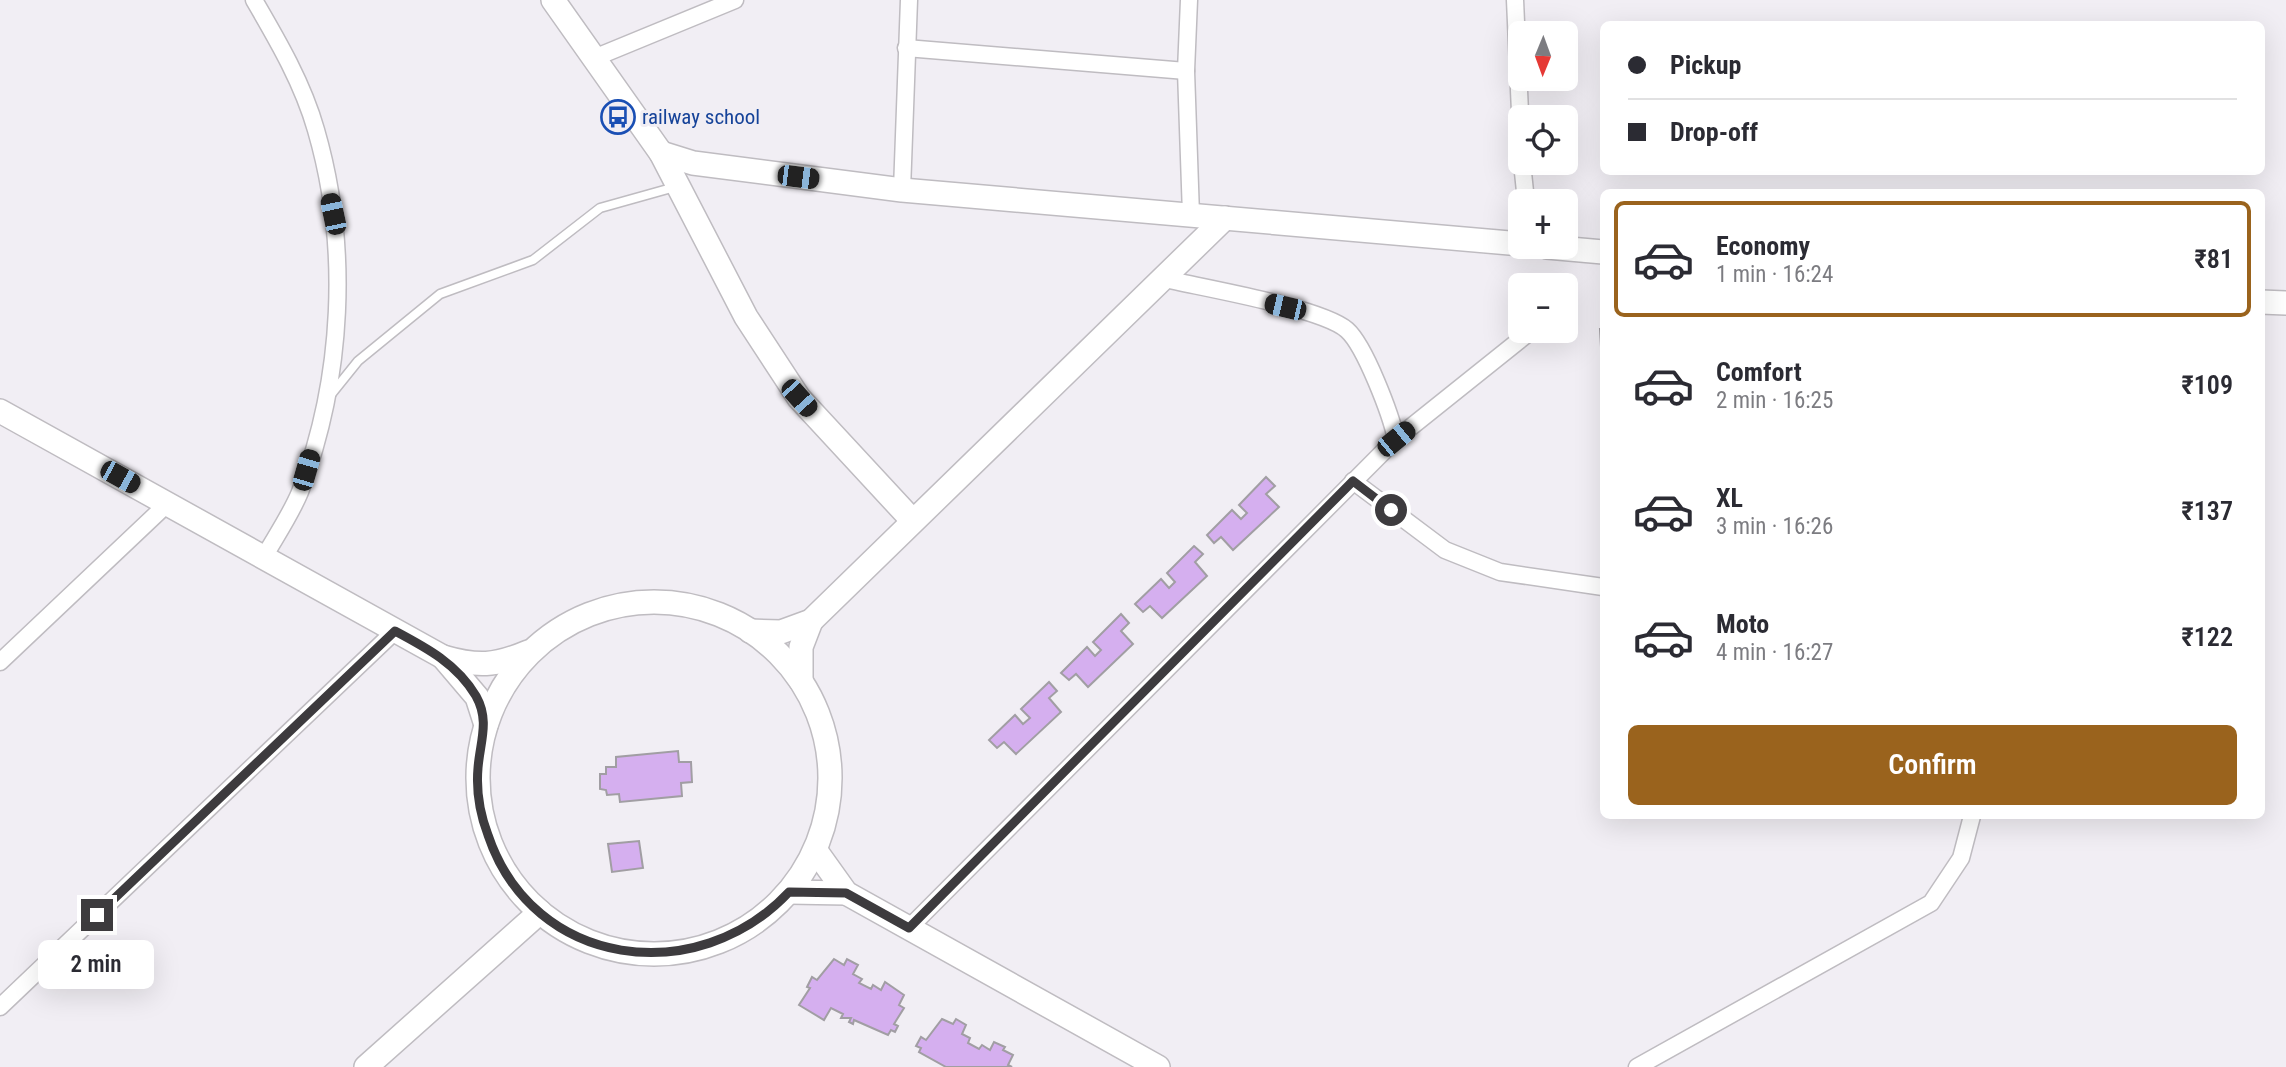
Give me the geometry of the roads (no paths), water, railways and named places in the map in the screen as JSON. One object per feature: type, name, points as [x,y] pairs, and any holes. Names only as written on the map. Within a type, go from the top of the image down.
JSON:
[{"type":"street","points":[[254,0],[287,58],[316,129],[333,214],[338,284],[335,342],[326,401],[299,493],[264,557]]},
{"type":"street","points":[[553,0],[661,153],[746,317],[799,398],[912,520]]},
{"type":"street","points":[[594,58],[735,0]]},
{"type":"street","points":[[902,190],[909,0]]},
{"type":"street","points":[[1189,0],[1186,71],[1191,215]]},
{"type":"street","points":[[1515,0],[1520,105]]},
{"type":"street","points":[[906,48],[1186,71]]},
{"type":"street","points":[[661,153],[693,163],[902,190],[1508,243]]},
{"type":"street","points":[[801,681],[801,647],[811,621],[1225,218]]},
{"type":"street","points":[[1578,250],[1600,252]]},
{"type":"street","points":[[1165,279],[1311,313],[1348,331],[1376,380],[1396,439]]},
{"type":"street","points":[[2265,302],[2286,303]]},
{"type":"street","points":[[909,928],[1396,439],[1516,343]]},
{"type":"street","points":[[0,411],[443,657],[469,664],[501,664],[535,648],[584,618],[640,603],[697,608],[750,631],[787,662],[801,681],[821,721],[830,764],[828,808],[816,851],[789,892],[773,908],[735,934],[692,950],[669,953],[634,952],[601,946],[569,932],[540,912],[509,878],[497,859],[482,815],[478,770],[486,725],[506,684],[535,648]]},
{"type":"street","points":[[1353,481],[1445,550],[1500,572],[1600,587]]},
{"type":"street","points":[[0,662],[167,504]]},
{"type":"street","points":[[750,631],[781,632],[811,621]]},
{"type":"street","points":[[0,1007],[395,631]]},
{"type":"street","points":[[443,657],[477,697],[486,725]]},
{"type":"street","points":[[1637,1067],[1931,903],[1961,858],[1971,819]]},
{"type":"street","points":[[816,851],[846,893],[1158,1067]]},
{"type":"street","points":[[789,892],[846,893]]},
{"type":"street","points":[[366,1067],[540,912]]},
{"type":"lane","points":[[326,401],[358,361],[440,294],[533,260],[600,208],[678,186]]},
{"type":"place","name":"railway school","points":[[618,117]]}]
